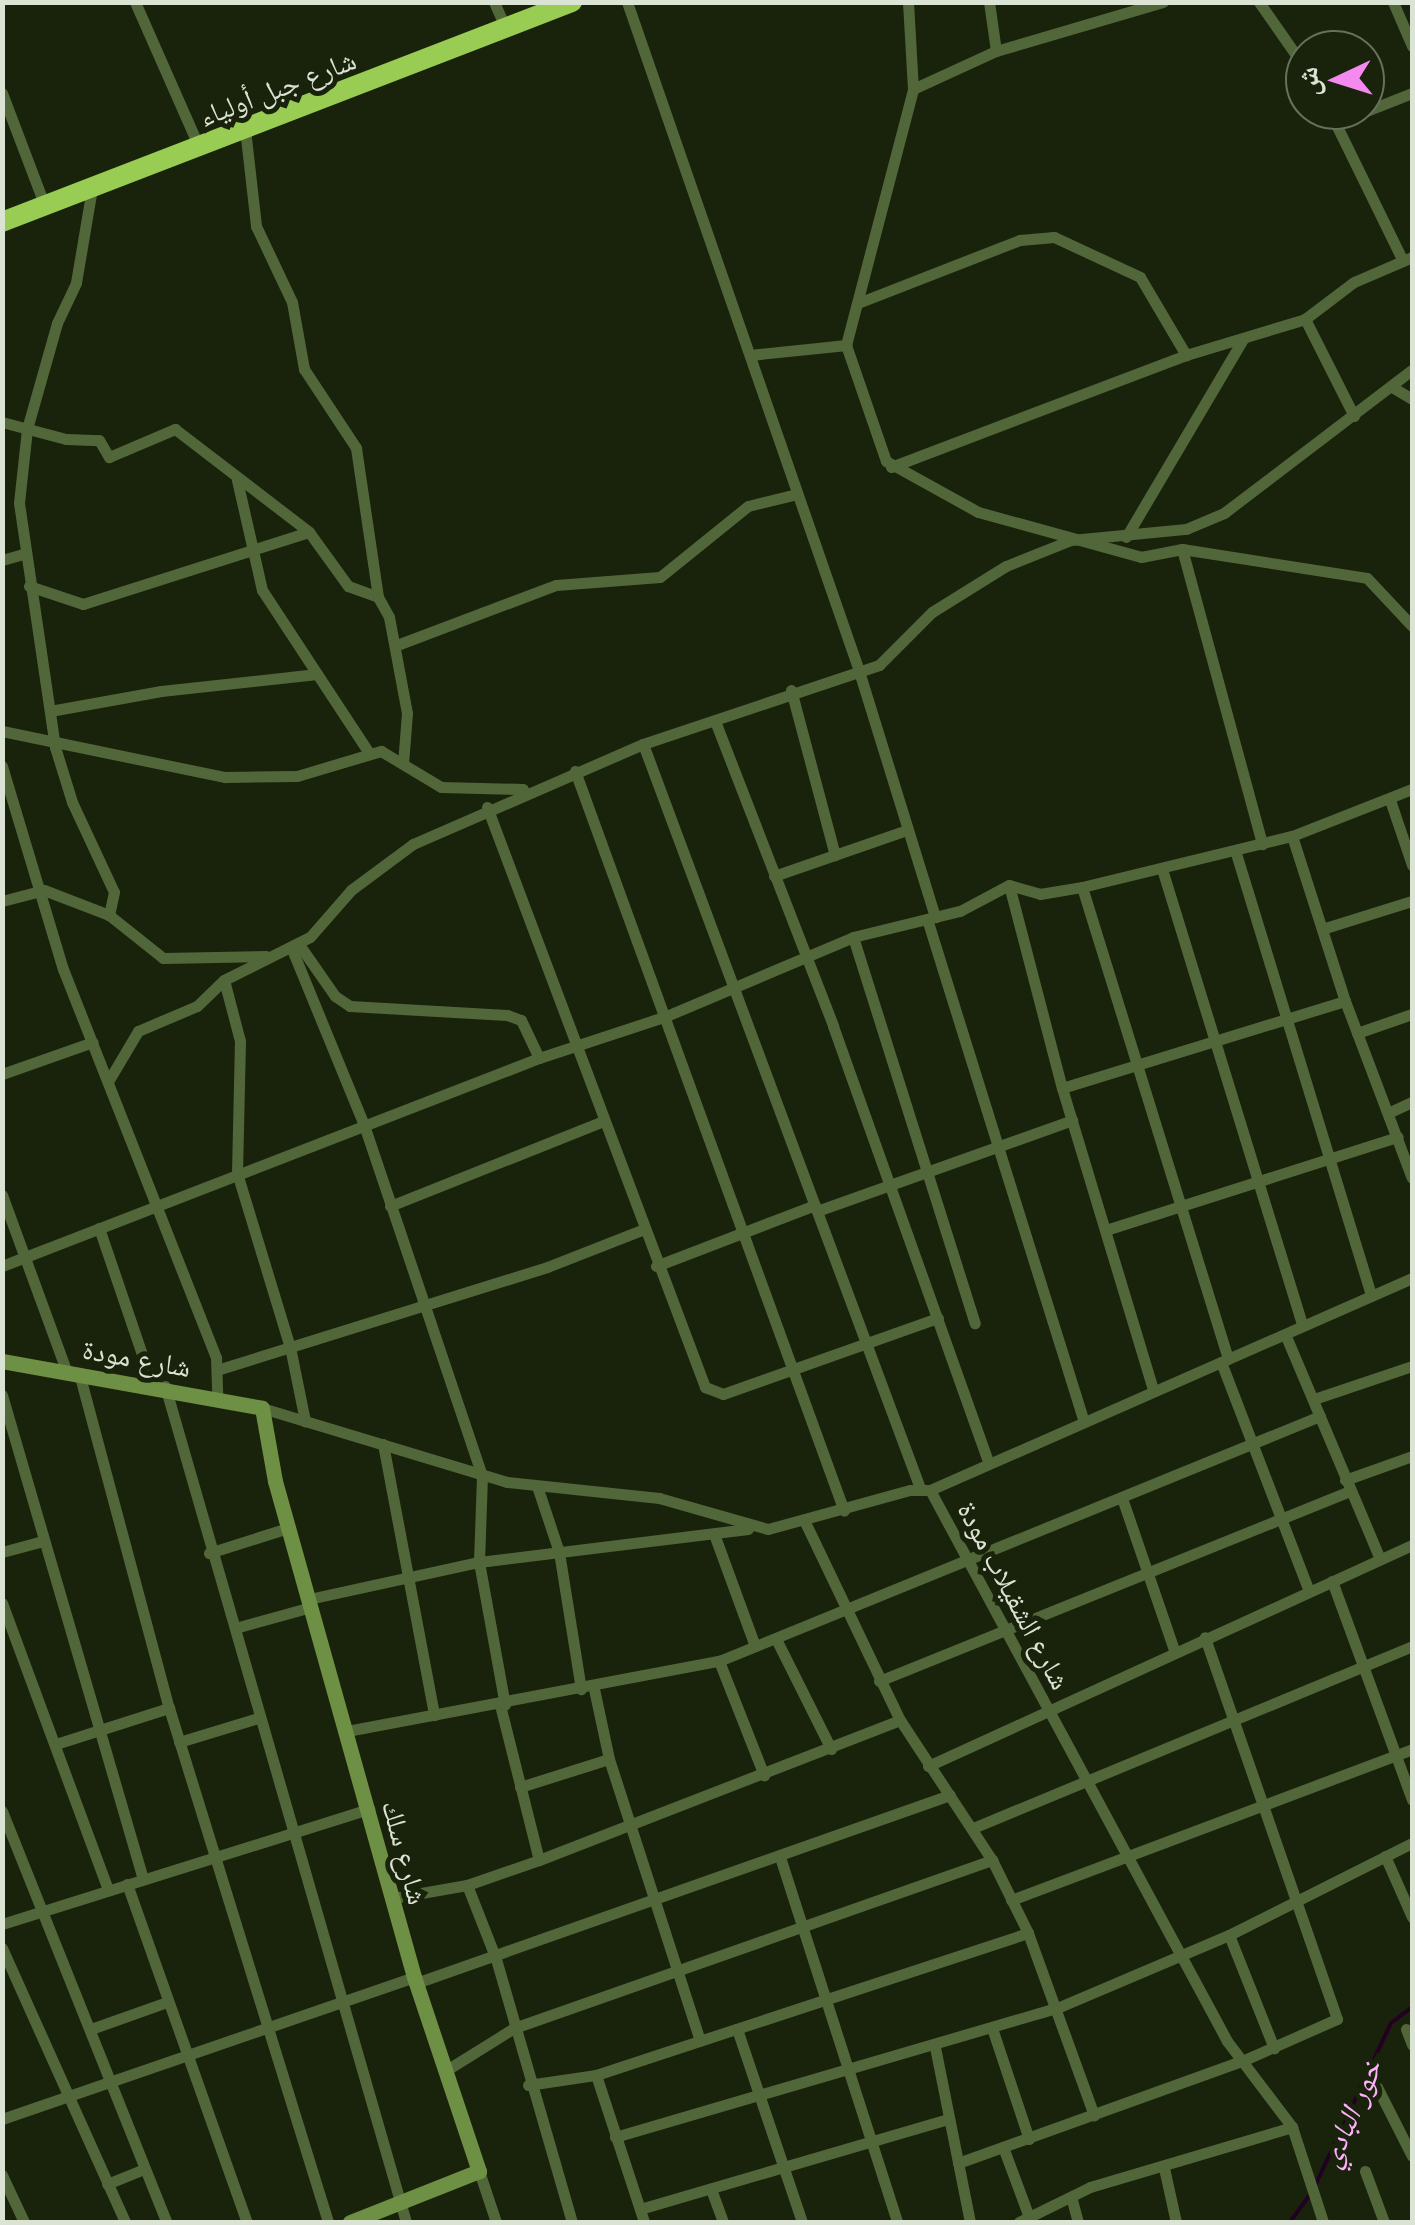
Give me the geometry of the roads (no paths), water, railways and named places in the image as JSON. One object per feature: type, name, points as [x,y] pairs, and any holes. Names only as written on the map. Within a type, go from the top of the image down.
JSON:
[{"type":"highway","name":"شارع جبل أولياء","points":[[2,222],[572,2]]},
{"type":"street","points":[[136,2],[199,147]]},
{"type":"street","points":[[494,2],[506,29]]},
{"type":"street","points":[[628,2],[858,668],[995,1144],[1083,1419]]},
{"type":"street","points":[[908,2],[912,90],[846,345],[891,467],[978,512],[1071,540],[1142,556],[1182,549],[1367,578],[1412,626]]},
{"type":"street","points":[[989,2],[996,51]]},
{"type":"street","points":[[912,90],[996,51],[1164,2]]},
{"type":"street","points":[[1259,2],[1285,39]]},
{"type":"street","points":[[1393,2],[1412,46]]},
{"type":"street","points":[[2,93],[44,206]]},
{"type":"street","points":[[1385,104],[1412,94]]},
{"type":"street","points":[[245,129],[256,226],[292,302],[304,369],[356,448],[378,597],[397,645],[407,714],[403,764]]},
{"type":"street","points":[[891,467],[1186,355],[1305,319],[1354,282],[1408,259],[1340,130]]},
{"type":"street","points":[[92,188],[76,283],[58,323],[27,429],[19,503],[23,554],[55,747],[72,802],[114,892],[109,915]]},
{"type":"street","points":[[858,303],[1020,240],[1066,239],[1140,277],[1186,355]]},
{"type":"street","points":[[1305,319],[1354,416]]},
{"type":"street","points":[[1126,537],[1243,339]]},
{"type":"street","points":[[750,355],[846,345]]},
{"type":"street","points":[[109,1080],[138,1031],[197,1006],[224,980],[322,928],[360,882],[413,844],[486,807],[643,744],[715,721],[791,690],[879,665],[932,612],[1006,566],[1071,540],[1186,529],[1224,513],[1412,370]]},
{"type":"street","points":[[1392,387],[1412,400]]},
{"type":"street","points":[[2,422],[99,440],[109,457],[175,429],[309,532],[348,586],[378,597]]},
{"type":"street","points":[[237,480],[262,590],[369,753]]},
{"type":"street","points":[[397,645],[556,585],[660,578],[748,506],[797,494]]},
{"type":"street","points":[[29,586],[83,604],[309,532]]},
{"type":"street","points":[[1182,549],[1262,844]]},
{"type":"street","points":[[2,560],[23,554]]},
{"type":"street","points":[[50,711],[317,674]]},
{"type":"street","points":[[791,690],[836,855]]},
{"type":"street","points":[[715,721],[806,955],[988,1462]]},
{"type":"street","points":[[2,732],[55,747],[243,777],[309,774],[369,753],[386,752],[440,787],[528,789]]},
{"type":"street","points":[[643,744],[925,1489],[1412,1278]]},
{"type":"street","points":[[2,766],[44,890],[63,969],[220,1369],[217,1396]]},
{"type":"street","points":[[575,771],[788,1370],[844,1511]]},
{"type":"street","points":[[2,1266],[539,1058],[664,1017],[806,955],[931,918],[1009,885],[1040,894],[1162,869],[1292,836],[1412,789]]},
{"type":"street","points":[[1390,800],[1412,865]]},
{"type":"street","points":[[486,807],[578,1047],[642,1230],[712,1393],[938,1318]]},
{"type":"street","points":[[774,876],[907,830]]},
{"type":"street","points":[[1292,836],[1345,1001],[1412,1178]]},
{"type":"street","points":[[1235,850],[1371,1296]]},
{"type":"street","points":[[1162,869],[1255,1184],[1302,1325]]},
{"type":"street","points":[[1009,885],[1062,1088],[1109,1229],[1154,1389]]},
{"type":"street","points":[[1082,887],[1139,1062],[1224,1360],[1278,1521],[1308,1591]]},
{"type":"street","points":[[2,901],[44,890],[109,915],[163,958],[274,956]]},
{"type":"street","points":[[1322,929],[1412,901]]},
{"type":"street","points":[[853,938],[975,1322]]},
{"type":"street","points":[[295,945],[335,996],[350,1006],[508,1014],[521,1020],[539,1058]]},
{"type":"street","points":[[295,945],[364,1125],[482,1476],[479,1562],[502,1705],[539,1860]]},
{"type":"street","points":[[224,980],[240,1041],[237,1173],[290,1347],[305,1421]]},
{"type":"street","points":[[1062,1088],[1345,1001]]},
{"type":"street","points":[[1357,1033],[1412,1014]]},
{"type":"street","points":[[2,1074],[93,1042]]},
{"type":"street","points":[[1388,1113],[1412,1102]]},
{"type":"street","points":[[656,1266],[1072,1120]]},
{"type":"street","points":[[390,1206],[604,1121]]},
{"type":"street","points":[[1109,1229],[1328,1162],[1398,1136]]},
{"type":"street","points":[[2,1195],[73,1371],[169,1708],[328,2222]]},
{"type":"street","points":[[99,1228],[159,1385],[235,1628],[338,2003],[406,2222]]},
{"type":"street","points":[[220,1369],[424,1306],[642,1230]]},
{"type":"street","points":[[1285,1334],[1380,1559]]},
{"type":"street","name":"شارع مودة","points":[[2,1361],[159,1385],[262,1408]]},
{"type":"street","points":[[1314,1399],[1412,1366]]},
{"type":"street","points":[[2,1395],[96,1731],[143,1879]]},
{"type":"street","name":"شارع الشقيلاب مودة","points":[[262,1408],[538,1490],[659,1498],[759,1527],[804,1522],[925,1489],[1009,1632],[1122,1855],[1186,1956],[1242,2061],[1292,2128],[1309,2166],[1322,2217]]},
{"type":"street","name":"شارع سلك","points":[[262,1408],[288,1528],[415,1980],[478,2171]]},
{"type":"street","points":[[347,1731],[588,1689],[720,1661],[971,1564],[1320,1416]]},
{"type":"street","points":[[383,1444],[434,1715]]},
{"type":"street","points":[[879,1681],[1278,1521],[1412,1456]]},
{"type":"street","points":[[538,1490],[559,1552],[588,1689],[700,2042]]},
{"type":"street","points":[[1122,1498],[1174,1650]]},
{"type":"street","points":[[804,1522],[900,1720],[973,1828],[1028,1933],[1094,2115]]},
{"type":"street","points":[[235,1628],[409,1574],[759,1527]]},
{"type":"street","points":[[209,1553],[288,1528]]},
{"type":"street","points":[[714,1534],[755,1646]]},
{"type":"street","points":[[2,1552],[43,1541]]},
{"type":"street","points":[[928,1766],[1046,1708],[1412,1545]]},
{"type":"street","points":[[1332,1581],[1412,1800]]},
{"type":"street","points":[[2,1604],[108,1890]]},
{"type":"street","points":[[958,2163],[1242,2061],[1336,2019],[1205,1637]]},
{"type":"street","points":[[776,1639],[830,1749]]},
{"type":"street","points":[[973,1828],[1234,1716],[1412,1646]]},
{"type":"street","points":[[720,1661],[764,1776]]},
{"type":"street","points":[[56,1744],[169,1708]]},
{"type":"street","points":[[180,1742],[258,1718]]},
{"type":"street","points":[[393,1898],[467,1884],[539,1860],[764,1776],[900,1720]]},
{"type":"street","points":[[1011,1900],[1412,1749]]},
{"type":"street","points":[[520,1787],[609,1759]]},
{"type":"street","points":[[2,2119],[338,2003],[496,1959],[950,1795]]},
{"type":"street","points":[[2,1924],[368,1808]]},
{"type":"street","points":[[2,1811],[7,1834],[43,1910],[166,2222]]},
{"type":"street","points":[[615,2137],[849,2072],[1057,2008],[1230,1936],[1412,1843]]},
{"type":"street","points":[[1385,1856],[1412,1917]]},
{"type":"street","points":[[780,1857],[897,2222]]},
{"type":"street","points":[[445,2071],[514,2028],[679,1974],[992,1860]]},
{"type":"street","points":[[128,1884],[185,2056],[248,2222]]},
{"type":"street","points":[[467,1884],[496,1959],[528,2085],[572,2222]]},
{"type":"street","points":[[528,2085],[596,2075],[1028,1933]]},
{"type":"street","points":[[1230,1936],[1274,2048]]},
{"type":"street","points":[[2,1948],[125,2222]]},
{"type":"street","points":[[91,2029],[167,2002]]},
{"type":"street","points":[[736,2028],[781,2170],[802,2222]]},
{"type":"street","points":[[992,2028],[1029,2139]]},
{"type":"street","points":[[1406,2029],[1412,2045]]},
{"type":"street","points":[[935,2046],[970,2222]]},
{"type":"street","points":[[596,2075],[644,2222]]},
{"type":"street","points":[[1377,2087],[1412,2156]]},
{"type":"street","points":[[640,2209],[948,2119]]},
{"type":"street","points":[[1004,2147],[1024,2220],[1072,2200],[1090,2187],[1292,2128]]},
{"type":"street","points":[[1164,2168],[1176,2222]]},
{"type":"street","points":[[108,2184],[144,2169]]},
{"type":"street","points":[[350,2222],[478,2171],[496,2222]]},
{"type":"street","points":[[1366,2172],[1384,2222]]},
{"type":"street","points":[[2,2175],[24,2222]]},
{"type":"street","points":[[711,2189],[723,2222]]},
{"type":"street","points":[[1072,2200],[1078,2222]]},
{"type":"waterway","name":"خور البادي","points":[[1314,2188],[1391,2023],[1412,2007]]},
{"type":"waterway","name":"خور البادي","points":[[1290,2222],[1309,2196]]}]
